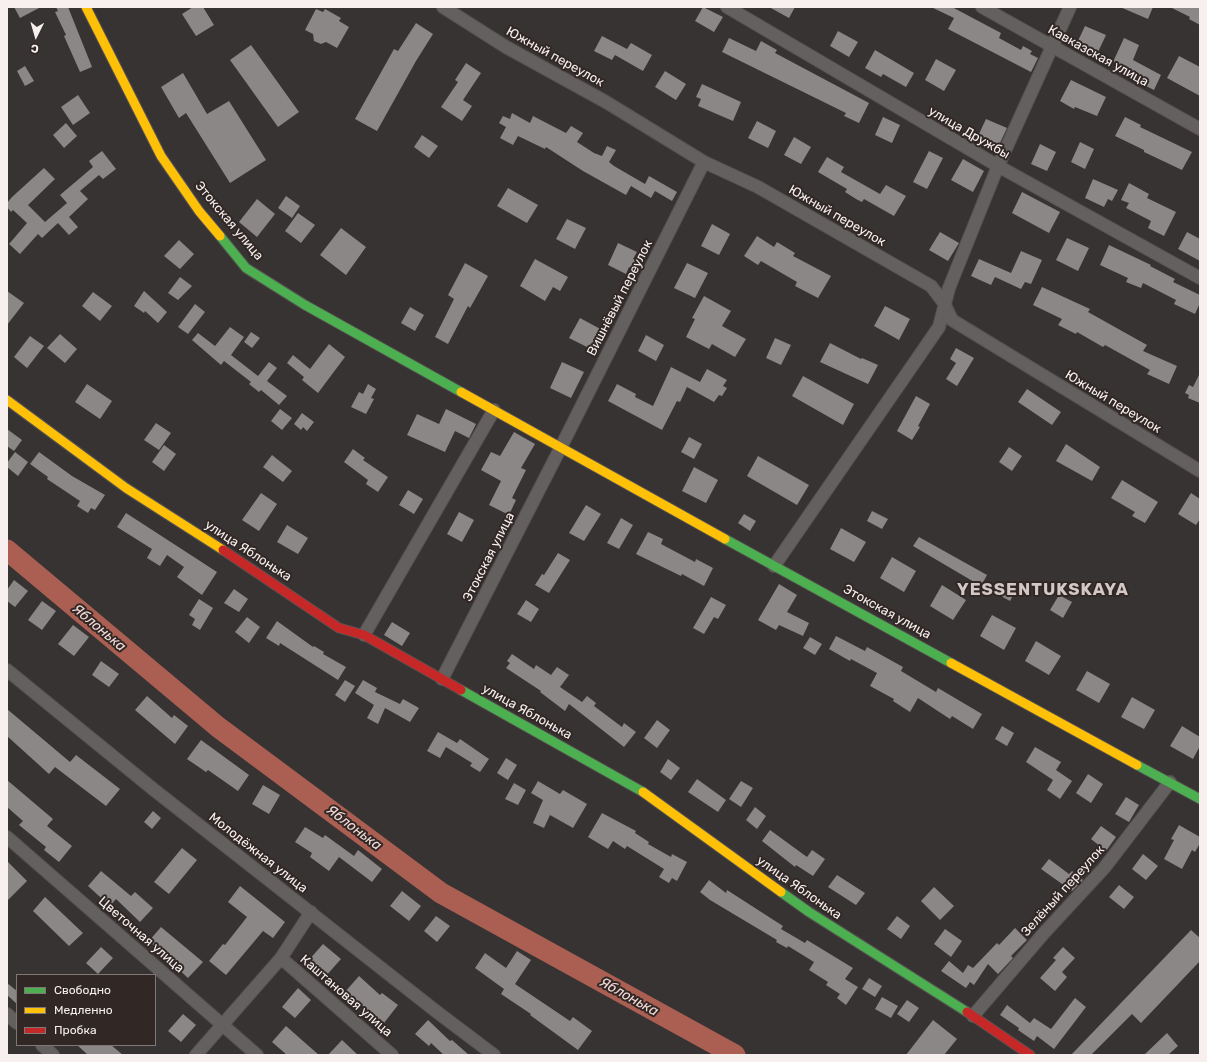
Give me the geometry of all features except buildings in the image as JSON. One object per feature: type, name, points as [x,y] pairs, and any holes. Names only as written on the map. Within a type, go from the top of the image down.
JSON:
[{"type":"main road","name":"Этокская улица","points":[[86,7],[161,156],[199,211],[246,268],[305,305],[774,566],[1170,782],[1198,795]]},
{"type":"main road","name":"улица Яблонька","points":[[7,400],[126,488],[251,567],[339,628],[364,635],[646,794],[809,912],[973,1016],[1030,1055]]},
{"type":"street","name":"Южный переулок","points":[[443,7],[506,48],[606,102],[704,162],[758,187],[931,286],[944,303],[952,320],[1200,471]]},
{"type":"street","name":"улица Дружбы","points":[[727,7],[998,166],[1200,278]]},
{"type":"street","name":"Кавказская улица","points":[[982,7],[1200,129]]},
{"type":"street","points":[[774,566],[939,327],[944,303],[998,166],[1070,7]]},
{"type":"street","name":"Вишнёвый переулок","points":[[562,447],[704,162]]},
{"type":"street","points":[[364,635],[494,410]]},
{"type":"street","name":"Этокская улица","points":[[442,679],[562,447]]},
{"type":"street","name":"Молодёжная улица","points":[[7,670],[153,789],[494,1055]]},
{"type":"street","name":"Зелёный переулок","points":[[973,1016],[1044,933],[1105,868],[1170,782]]},
{"type":"street","name":"Цветочная улица","points":[[7,837],[257,1055]]},
{"type":"street","points":[[196,1055],[224,1025],[280,958],[311,912]]},
{"type":"street","name":"Каштановая улица","points":[[280,958],[392,1055]]},
{"type":"street","points":[[7,1014],[16,1022]]},
{"type":"street","points":[[43,1046],[53,1055]]},
{"type":"waterway","name":"Яблонька","points":[[7,550],[218,727],[441,893],[735,1055]]},
{"type":"traffic: fast","points":[[220,236],[246,268],[305,305],[461,392]]},
{"type":"traffic: fast","points":[[725,539],[951,663]]},
{"type":"traffic: fast","points":[[461,690],[643,792]]},
{"type":"traffic: fast","points":[[1137,765],[1200,799]]},
{"type":"traffic: fast","points":[[781,892],[809,912],[967,1012]]},
{"type":"traffic: slow","points":[[86,7],[161,156],[199,211],[220,236]]},
{"type":"traffic: slow","points":[[461,392],[725,539]]},
{"type":"traffic: slow","points":[[7,400],[126,488],[223,550]]},
{"type":"traffic: slow","points":[[951,663],[1137,765]]},
{"type":"traffic: slow","points":[[643,792],[781,892]]},
{"type":"traffic: jam","points":[[223,550],[339,628],[364,635],[461,690]]},
{"type":"traffic: jam","points":[[967,1012],[1030,1055]]},
{"type":"district","name":"YESSENTUKSKAYA","points":[[1043,590]]}]
